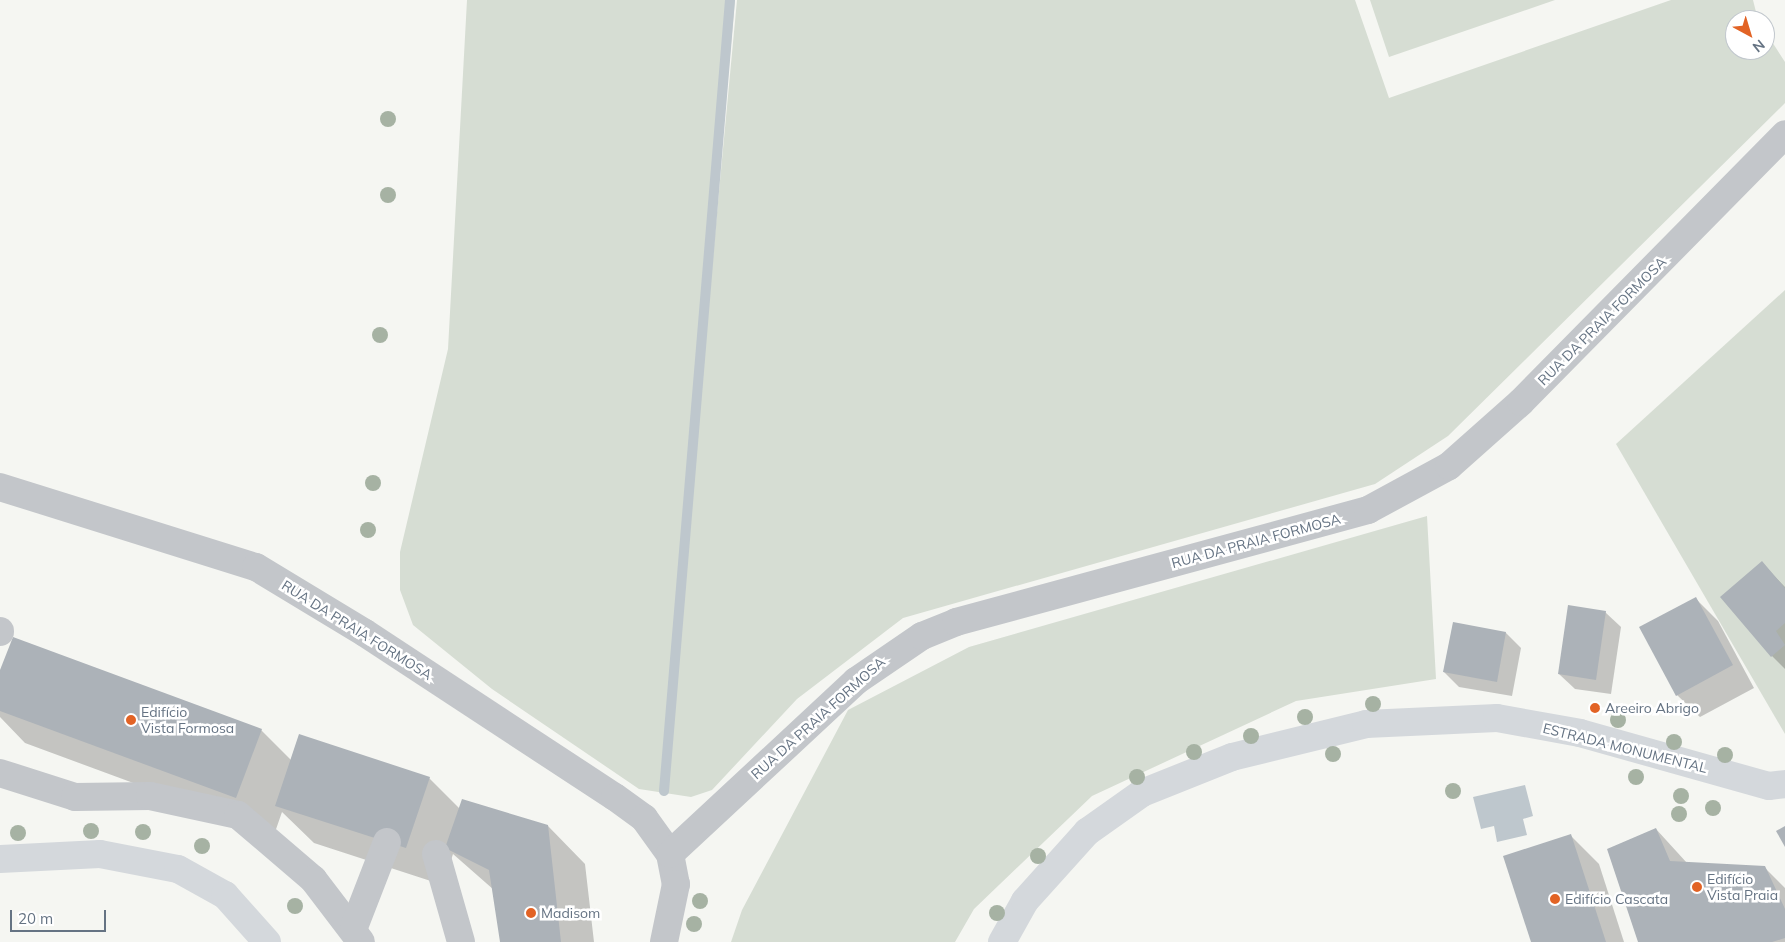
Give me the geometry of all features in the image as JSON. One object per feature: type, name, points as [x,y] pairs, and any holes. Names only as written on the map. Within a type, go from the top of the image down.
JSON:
[{"type":"main road","name":"ESTRADA MONUMENTAL","points":[[1002,942],[1025,901],[1087,832],[1142,793],[1232,757],[1366,724],[1497,718],[1580,733],[1769,786],[1785,784]]},
{"type":"main road","points":[[0,859],[100,854],[178,869],[225,895],[267,942]]},
{"type":"street","name":"RUA DA PRAIA FORMOSA","points":[[670,854],[856,681],[922,636],[956,622],[1368,510],[1449,466],[1528,395],[1785,134]]},
{"type":"street","name":"RUA DA PRAIA FORMOSA","points":[[0,487],[215,552],[286,584],[644,818],[670,854],[676,884],[664,942]]},
{"type":"street","points":[[0,773],[75,797],[150,796],[238,816],[313,879],[357,935]]},
{"type":"street","points":[[357,935],[387,842]]},
{"type":"street","points":[[436,854],[461,942]]},
{"type":"shaded area","points":[[467,0],[735,0],[694,458],[737,0],[1355,0],[1389,98],[1671,0],[1753,0],[1756,10],[1725,10],[1725,60],[1775,60],[1775,46],[1785,62],[1785,103],[1448,436],[1375,484],[903,618],[797,699],[712,790],[691,797],[639,789],[492,689],[413,625],[400,590],[400,552],[448,349]]},
{"type":"shaded area","points":[[1370,0],[1555,0],[1389,57]]},
{"type":"shaded area","points":[[1785,290],[1785,734],[1616,444]]},
{"type":"shaded area","points":[[1427,516],[1436,679],[1296,701],[1092,796],[974,909],[955,942],[731,942],[742,910],[848,710],[969,647]]},
{"type":"shaded area","points":[[1525,785],[1533,816],[1523,819],[1527,835],[1497,842],[1494,826],[1481,829],[1473,797]]},
{"type":"building","points":[[1762,561],[1785,588],[1785,623],[1776,631],[1785,645],[1771,657],[1720,597]]},
{"type":"building","points":[[1696,597],[1733,665],[1676,696],[1639,627]]},
{"type":"building","points":[[1568,605],[1606,611],[1596,680],[1558,674]]},
{"type":"building","points":[[1453,622],[1506,632],[1497,682],[1443,672]]},
{"type":"building","name":"Edifício Vista Formosa","points":[[13,637],[262,729],[236,798],[0,711],[0,670]]},
{"type":"building","points":[[299,734],[430,777],[406,848],[275,806]]},
{"type":"building","points":[[462,799],[548,825],[561,942],[500,942],[489,870],[445,848]]},
{"type":"building","points":[[1785,826],[1785,847],[1776,831]]},
{"type":"building","name":"Edifício Vista Praia","points":[[1656,828],[1670,861],[1765,866],[1785,909],[1785,938],[1772,942],[1638,942],[1607,849]]},
{"type":"building","name":"Edifício Cascata","points":[[1571,834],[1606,942],[1531,942],[1503,856]]},
{"type":"waterway","points":[[664,791],[730,0]]},
{"type":"place","name":"Areeiro Abrigo","points":[[1595,708]]},
{"type":"place","name":"Edifício Vista Formosa","points":[[131,720]]},
{"type":"place","name":"Edifício Vista Praia","points":[[1697,887]]},
{"type":"place","name":"Edifício Cascata","points":[[1555,899]]},
{"type":"place","name":"Madisom","points":[[531,913]]}]
